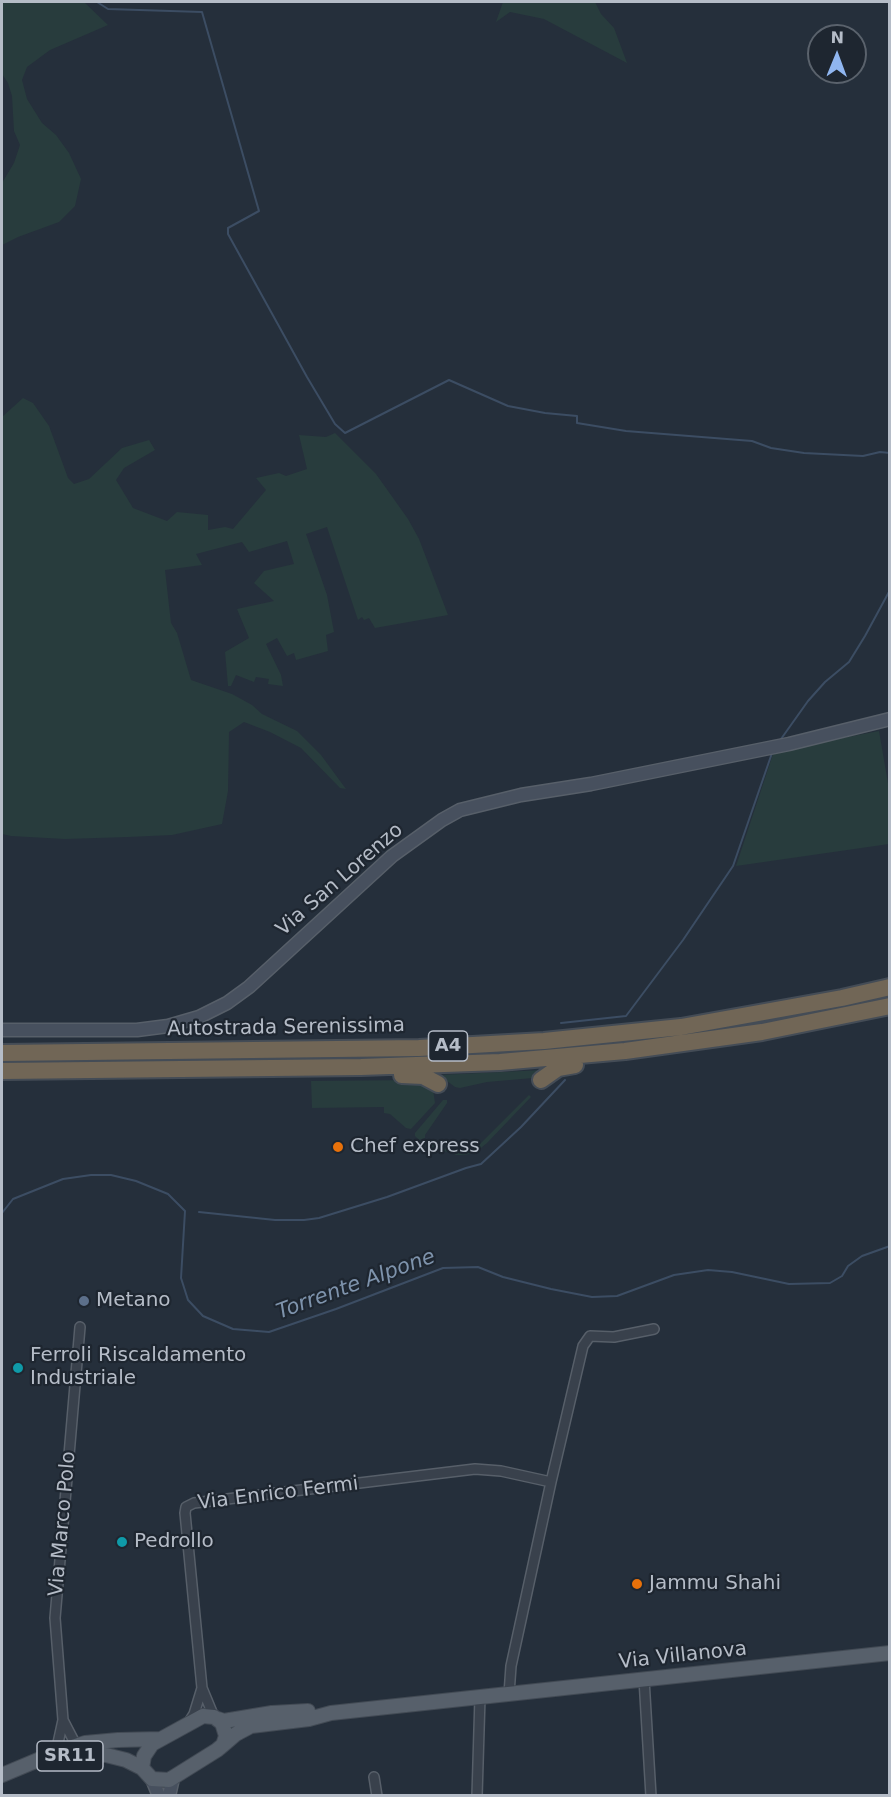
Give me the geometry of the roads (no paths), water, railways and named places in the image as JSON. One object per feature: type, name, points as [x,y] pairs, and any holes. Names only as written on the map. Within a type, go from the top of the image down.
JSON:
[{"type":"highway","name":"Autostrada Serenissima","points":[[2,1053],[419,1047],[544,1041],[681,1027],[890,987]]},
{"type":"highway","name":"Autostrada Serenissima","points":[[2,1071],[456,1065],[625,1051],[762,1032],[890,1006]]},
{"type":"highway","points":[[541,1080],[558,1068],[598,1060],[625,1051]]},
{"type":"highway","points":[[330,1067],[367,1074],[417,1076],[438,1084]]},
{"type":"main road","name":"Via Villanova","points":[[173,1778],[251,1726],[309,1719],[332,1713],[890,1653]]},
{"type":"main road","name":"Via Villanova","points":[[189,1722],[203,1716],[234,1720],[272,1713],[311,1711],[332,1713]]},
{"type":"main road","points":[[216,1718],[225,1729],[226,1736],[223,1744]]},
{"type":"main road","points":[[173,1778],[164,1781],[147,1774],[142,1762],[146,1750],[189,1722]]},
{"type":"main road","name":"SR11","points":[[2,1775],[76,1745],[160,1739]]},
{"type":"main road","name":"SR11","points":[[2,1785],[65,1758],[79,1755],[101,1754],[118,1757],[147,1774]]},
{"type":"street","name":"Via San Lorenzo","points":[[2,1030],[137,1030],[168,1026],[199,1017],[227,1003],[249,987],[392,856],[442,820],[460,810],[521,795],[591,784],[789,744],[890,719]]},
{"type":"street","name":"Via Marco Polo","points":[[59,1751],[58,1743],[63,1720],[56,1611],[80,1328]]},
{"type":"street","points":[[509,1694],[511,1666],[583,1346],[590,1336],[614,1337],[654,1329]]},
{"type":"street","name":"Via Enrico Fermi","points":[[216,1718],[202,1688],[184,1513],[186,1507],[475,1469],[501,1471],[551,1482]]},
{"type":"street","points":[[644,1680],[651,1796]]},
{"type":"street","name":"Via Enrico Fermi","points":[[189,1722],[194,1714],[202,1688]]},
{"type":"street","points":[[477,1796],[480,1697]]},
{"type":"street","name":"Via Marco Polo","points":[[63,1720],[76,1745]]},
{"type":"street","points":[[147,1774],[159,1796]]},
{"type":"street","points":[[374,1777],[377,1796]]},
{"type":"street","points":[[169,1796],[173,1778]]},
{"type":"waterway","points":[[97,2],[108,9],[202,12],[259,211],[228,228],[228,234],[307,377],[335,424],[345,433],[449,380],[508,406],[577,416],[577,423],[626,431],[752,441],[771,448],[804,453],[863,456],[880,452],[890,453]]},
{"type":"waterway","points":[[781,739],[808,701],[825,682],[849,662],[890,590]]},
{"type":"waterway","points":[[561,1023],[626,1016],[683,940],[733,866],[772,753]]},
{"type":"waterway","points":[[199,1212],[275,1220],[319,1218],[481,1164],[521,1127],[565,1080]]},
{"type":"waterway","name":"Torrente Alpone","points":[[2,1213],[13,1199],[63,1179],[91,1175],[111,1175],[136,1181],[168,1194],[185,1211],[181,1278],[188,1300],[203,1316],[233,1329],[269,1332],[443,1268],[478,1267],[503,1277],[551,1289],[592,1297],[617,1296],[674,1275],[708,1270],[732,1272],[789,1284],[830,1283],[842,1276],[848,1266],[862,1256],[890,1246]]},
{"type":"place","name":"Chef express","points":[[338,1147]]},
{"type":"place","name":"Metano","points":[[84,1301]]},
{"type":"place","name":"Ferroli Riscaldamento Industriale","points":[[18,1368]]},
{"type":"place","name":"Pedrollo","points":[[122,1542]]},
{"type":"place","name":"Jammu Shahi","points":[[637,1584]]}]
